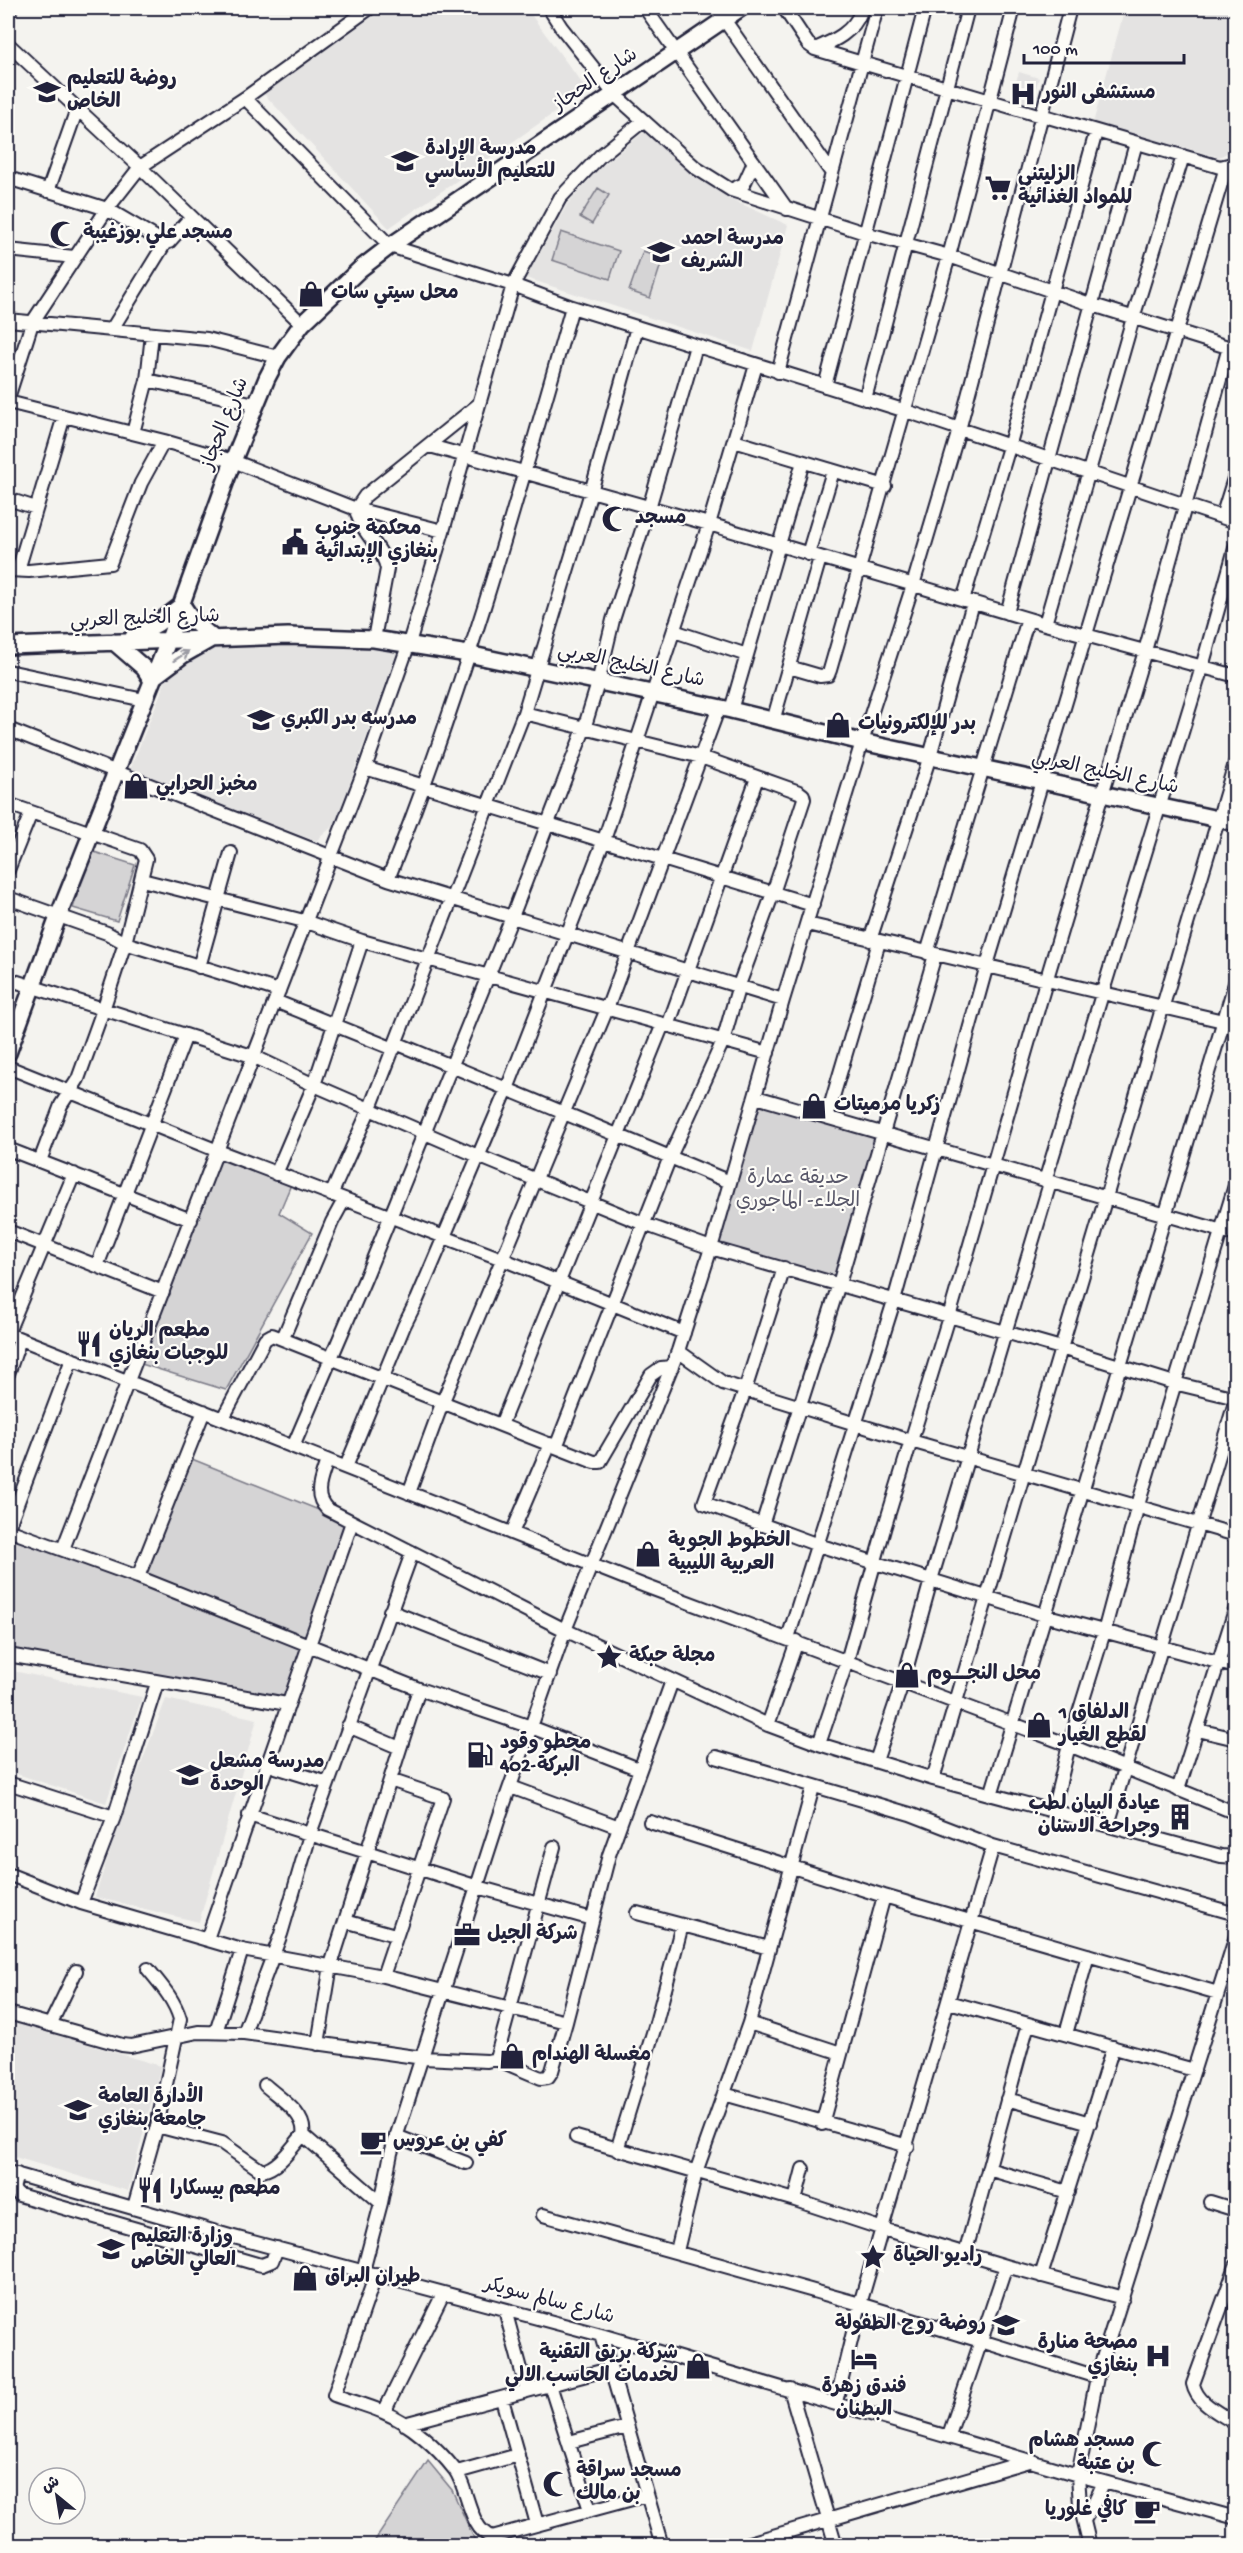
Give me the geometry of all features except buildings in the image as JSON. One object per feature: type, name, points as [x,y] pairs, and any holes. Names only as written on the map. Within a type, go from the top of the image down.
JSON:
[{"type":"main road","name":"شارع الحجاز","points":[[8,1053],[58,917],[117,774],[151,679],[169,639],[255,404],[278,357],[302,324],[360,269],[390,246],[677,52],[720,13],[741,8]]},
{"type":"main road","points":[[182,604],[193,621],[213,638],[183,655],[151,679],[121,641],[157,624],[182,604]]},
{"type":"main road","name":"شارع الخليج العربي","points":[[8,646],[169,639],[327,636],[409,643],[725,708],[862,742],[1236,823]]},
{"type":"street","points":[[8,392],[32,323],[107,209],[140,168],[245,98],[370,8]]},
{"type":"street","points":[[549,8],[561,27],[614,94],[696,168],[731,190],[865,233],[949,256],[1093,305],[1232,348],[1184,504],[1145,651],[1101,794],[994,1165],[847,1661],[819,1744]]},
{"type":"street","points":[[645,8],[788,209]]},
{"type":"street","points":[[768,1725],[818,1545],[894,1301],[987,965],[1041,781],[1087,636],[1177,332],[1231,165],[1183,156],[1096,132],[815,49],[808,44],[784,8]]},
{"type":"street","points":[[777,372],[877,8]]},
{"type":"street","points":[[825,386],[925,8]]},
{"type":"street","points":[[865,399],[968,8]]},
{"type":"street","points":[[789,667],[820,676],[828,675],[906,411],[1014,8]]},
{"type":"street","points":[[647,2495],[492,2537],[486,2535],[478,2526],[457,2472],[439,2452],[404,2424],[384,2412],[334,2395],[369,2272],[391,2153],[443,1989],[565,1630],[672,1367],[711,1248],[783,1000],[959,430],[999,272],[1044,116],[1070,8]]},
{"type":"street","points":[[815,49],[835,40],[857,24],[860,9]]},
{"type":"street","points":[[860,9],[872,27]]},
{"type":"street","points":[[720,13],[831,172]]},
{"type":"street","points":[[8,44],[302,324]]},
{"type":"street","points":[[245,98],[390,246],[513,285],[572,307],[906,411],[1236,522]]},
{"type":"street","points":[[48,191],[77,109]]},
{"type":"street","points":[[63,1549],[365,768],[409,643],[513,285],[560,198],[600,156],[643,121]]},
{"type":"street","points":[[827,1117],[875,941],[930,756],[1009,447],[1096,132]]},
{"type":"street","points":[[1007,613],[1136,143]]},
{"type":"street","points":[[1045,624],[1133,318],[1183,156]]},
{"type":"street","points":[[731,190],[744,184],[754,162]]},
{"type":"street","points":[[8,178],[107,209],[165,243]]},
{"type":"street","points":[[112,329],[165,243],[169,242],[190,217]]},
{"type":"street","points":[[8,250],[74,257]]},
{"type":"street","points":[[388,879],[426,786],[525,472],[572,307]]},
{"type":"street","points":[[8,320],[207,339],[278,357]]},
{"type":"street","points":[[331,1195],[395,1046],[524,713],[591,492],[637,327]]},
{"type":"street","points":[[134,434],[147,380],[153,334]]},
{"type":"street","points":[[293,1447],[452,1067],[584,729],[613,620],[650,508],[696,346]]},
{"type":"street","points":[[346,1467],[507,1089],[604,840],[709,524],[756,365]]},
{"type":"street","points":[[147,380],[255,404]]},
{"type":"street","points":[[8,402],[164,441],[233,461],[356,509],[443,531]]},
{"type":"street","points":[[374,639],[387,569],[383,558],[360,524],[356,509],[365,496],[430,446],[478,405]]},
{"type":"street","points":[[64,416],[36,508],[13,570],[30,571],[110,563],[141,483],[164,441]]},
{"type":"street","points":[[734,441],[885,486]]},
{"type":"street","points":[[430,446],[709,524],[1087,636],[1236,676]]},
{"type":"street","points":[[409,1493],[443,1401],[607,1009],[701,757],[747,655],[803,462]]},
{"type":"street","points":[[773,721],[789,667],[833,471]]},
{"type":"street","points":[[1222,517],[1236,472]]},
{"type":"street","points":[[8,500],[36,508]]},
{"type":"street","points":[[876,1761],[903,1681],[931,1580],[970,1456],[1103,992],[1202,667],[1236,546]]},
{"type":"street","points":[[762,1525],[839,1284],[883,1134],[983,768],[1028,619]]},
{"type":"street","points":[[674,631],[747,655]]},
{"type":"street","points":[[8,670],[144,700]]},
{"type":"street","points":[[512,1533],[553,1445],[670,1157],[723,1041],[804,799],[800,792],[701,757],[524,713]]},
{"type":"street","points":[[8,729],[117,774],[388,879],[688,969],[783,1000]]},
{"type":"street","points":[[933,1779],[1236,760]]},
{"type":"street","points":[[365,768],[813,905]]},
{"type":"street","points":[[501,1425],[617,1137],[666,1025],[757,778]]},
{"type":"street","points":[[8,804],[140,850],[146,859],[125,943],[103,1010],[78,1079],[61,1105],[40,1161]]},
{"type":"street","points":[[8,870],[31,813]]},
{"type":"street","points":[[200,967],[231,853]]},
{"type":"street","points":[[142,880],[304,921],[427,959],[768,1053]]},
{"type":"street","points":[[8,898],[114,936],[125,943],[200,967],[277,996],[334,1024],[452,1067],[730,1182]]},
{"type":"street","points":[[807,924],[931,954],[1047,978],[1229,1023]]},
{"type":"street","points":[[276,1174],[314,1085],[362,940]]},
{"type":"street","points":[[8,979],[255,1057],[478,1156],[644,1224],[711,1248],[1236,1399],[1108,1825]]},
{"type":"street","points":[[991,1795],[1165,1214],[1229,1023],[1236,980]]},
{"type":"street","points":[[97,1266],[186,1035]]},
{"type":"street","points":[[8,1067],[276,1174],[502,1259],[684,1333]]},
{"type":"street","points":[[756,1097],[1236,1235]]},
{"type":"street","points":[[8,1149],[191,1220]]},
{"type":"street","points":[[74,1174],[8,1333],[409,1493],[1069,1745],[1236,1813]]},
{"type":"street","points":[[1053,1811],[1069,1745],[1104,1632],[1138,1505],[1236,1182]]},
{"type":"street","points":[[283,1338],[332,1222],[344,1200]]},
{"type":"street","points":[[8,1231],[163,1292]]},
{"type":"street","points":[[784,1268],[745,1390],[704,1503],[818,1545],[988,1598],[1218,1664],[1236,1667]]},
{"type":"street","points":[[222,1418],[265,1339],[272,1335],[594,1462],[600,1462],[651,1375],[661,1368],[672,1367]]},
{"type":"street","points":[[8,1374],[20,1339]]},
{"type":"street","points":[[678,1351],[712,1377],[745,1390],[911,1441],[970,1456],[1236,1535]]},
{"type":"street","points":[[72,1359],[8,1528],[310,1644],[368,1670],[531,1727],[639,1769]]},
{"type":"street","points":[[138,1577],[204,1411]]},
{"type":"street","points":[[327,1460],[318,1490],[318,1498],[327,1509],[565,1630],[768,1725],[819,1744],[933,1779],[1235,1858]]},
{"type":"street","points":[[207,1939],[352,1522]]},
{"type":"street","points":[[244,2033],[274,1956],[309,1835],[412,1553]]},
{"type":"street","points":[[1178,1790],[1236,1607]]},
{"type":"street","points":[[390,1611],[550,1674]]},
{"type":"street","points":[[8,1655],[157,1683],[287,1704]]},
{"type":"street","points":[[8,2013],[122,2045],[131,2046],[198,2032],[244,2033],[423,2058],[487,2061],[496,2059],[541,2078],[548,2077],[552,2071],[566,2022],[592,1919],[619,1827],[672,1681]]},
{"type":"street","points":[[81,1903],[114,1817],[157,1683]]},
{"type":"street","points":[[318,2044],[331,1965],[419,1689]]},
{"type":"street","points":[[348,1726],[400,1748]]},
{"type":"street","points":[[1198,1730],[1236,1739]]},
{"type":"street","points":[[716,1758],[910,1814],[993,1846],[1236,1914]]},
{"type":"street","points":[[266,1764],[328,1783]]},
{"type":"street","points":[[383,1976],[443,1798],[390,1780]]},
{"type":"street","points":[[8,1783],[114,1817]]},
{"type":"street","points":[[511,1787],[619,1827]]},
{"type":"street","points":[[676,2251],[696,2172],[749,2023],[813,1787]]},
{"type":"street","points":[[249,1815],[478,1887],[592,1919]]},
{"type":"street","points":[[650,1822],[884,1896],[1218,1993]]},
{"type":"street","points":[[836,2402],[860,2304],[908,2146],[993,1846]]},
{"type":"street","points":[[496,2059],[554,1847]]},
{"type":"street","points":[[8,1874],[81,1903],[242,1950],[331,1965],[443,1989],[566,2022]]},
{"type":"street","points":[[822,2124],[884,1896]]},
{"type":"street","points":[[637,1913],[769,1948]]},
{"type":"street","points":[[345,1921],[395,1935]]},
{"type":"street","points":[[617,2150],[656,2023],[682,1925]]},
{"type":"street","points":[[1090,2546],[1079,2498],[1078,2475],[1096,2377],[1123,2298],[1236,1936]]},
{"type":"street","points":[[216,2032],[242,1950]]},
{"type":"street","points":[[1066,2034],[1088,1955]]},
{"type":"street","points":[[134,2207],[157,2126],[180,2019],[176,2007],[148,1969]]},
{"type":"street","points":[[50,2025],[76,1971]]},
{"type":"street","points":[[949,2002],[1194,2070]]},
{"type":"street","points":[[749,2023],[841,2053]]},
{"type":"street","points":[[964,2254],[1028,2024]]},
{"type":"street","points":[[1041,2276],[1113,2048]]},
{"type":"street","points":[[157,2126],[222,2143],[262,2171],[269,2170],[303,2135],[304,2125],[300,2117],[265,2085]]},
{"type":"street","points":[[724,2094],[822,2124],[908,2146]]},
{"type":"street","points":[[1007,2099],[1090,2123]]},
{"type":"street","points":[[303,2135],[381,2203]]},
{"type":"street","points":[[396,2136],[466,2163]]},
{"type":"street","points":[[576,2137],[795,2200],[964,2254],[1123,2298]]},
{"type":"street","points":[[795,2200],[803,2169]]},
{"type":"street","points":[[988,2169],[1068,2192]]},
{"type":"street","points":[[12,2173],[13,2188],[19,2195],[247,2261],[262,2265],[267,2263],[272,2260],[277,2248]]},
{"type":"street","name":"شارع سالم سويكر","points":[[12,2173],[443,2294],[601,2335],[949,2435],[1078,2475],[1236,2518]]},
{"type":"street","points":[[1210,2202],[1236,2210]]},
{"type":"street","points":[[543,2215],[860,2304],[1096,2377]]},
{"type":"street","points":[[949,2435],[1006,2266]]},
{"type":"street","points":[[1236,2266],[1193,2384],[1200,2400],[1236,2424]]},
{"type":"street","points":[[384,2412],[443,2294]]},
{"type":"street","points":[[505,2310],[527,2391]]},
{"type":"street","points":[[601,2335],[662,2546]]},
{"type":"street","points":[[404,2424],[609,2369]]},
{"type":"street","points":[[550,2385],[590,2510]]},
{"type":"street","points":[[790,2389],[836,2546]]},
{"type":"street","points":[[502,2399],[537,2524]]},
{"type":"street","points":[[569,2442],[627,2427]]},
{"type":"street","points":[[457,2472],[518,2455]]},
{"type":"street","points":[[739,2546],[1032,2460]]},
{"type":"street","points":[[1084,2520],[1104,2482]]},
{"type":"shaded area","name":"مدرسة الإرادة للتعليم الأساسي","points":[[385,8],[526,8],[587,90],[389,228],[264,94]]},
{"type":"shaded area","points":[[1125,8],[1234,8],[1235,149],[1219,157],[1093,123]]},
{"type":"shaded area","name":"مستشفى النور","points":[[1019,72],[1039,78],[1027,116],[1007,110]]},
{"type":"shaded area","name":"مدرسة احمد الشريف","points":[[644,132],[693,175],[739,203],[788,225],[753,351],[526,278],[568,203],[600,168]]},
{"type":"shaded area","name":"مدرسه بدر الكبري","points":[[315,642],[397,652],[335,824],[316,841],[130,770],[170,670],[212,645]]},
{"type":"shaded area","points":[[8,1670],[142,1697],[106,1803],[8,1771]]},
{"type":"shaded area","points":[[166,1699],[257,1719],[199,1922],[95,1897],[121,1817]]},
{"type":"shaded area","name":"الأدارة العامة جامعة بنغازي","points":[[8,2021],[161,2066],[128,2191],[8,2155]]},
{"type":"green space","points":[[598,188],[609,195],[592,224],[580,217]]},
{"type":"green space","points":[[561,232],[619,251],[610,279],[552,260]]},
{"type":"green space","points":[[643,251],[663,258],[650,298],[629,291]]},
{"type":"green space","points":[[91,851],[135,865],[117,921],[73,908]]},
{"type":"green space","name":"حديقة عمارة الجلاء- الماجوري","points":[[756,1097],[883,1134],[839,1284],[712,1248]]},
{"type":"green space","points":[[224,1150],[293,1180],[279,1213],[312,1233],[226,1390],[138,1363]]},
{"type":"green space","points":[[187,1457],[351,1523],[309,1643],[139,1577]]},
{"type":"green space","points":[[8,1530],[309,1644],[286,1703],[8,1655]]},
{"type":"green space","points":[[428,2461],[452,2490],[477,2545],[372,2545]]},
{"type":"place","name":"روضة للتعليم الخاص","points":[[47,92]]},
{"type":"place","name":"مستشفى النور","points":[[1023,94]]},
{"type":"place","name":"مدرسة الإرادة للتعليم الأساسي","points":[[405,161]]},
{"type":"place","name":"الزليتني للمواد الغذائية","points":[[998,188]]},
{"type":"place","name":"مسجد علي بوزغيبة","points":[[63,234]]},
{"type":"place","name":"مدرسة احمد الشريف","points":[[661,252]]},
{"type":"place","name":"محل سيتي سات","points":[[311,294]]},
{"type":"place","name":"مسجد","points":[[615,519]]},
{"type":"place","name":"محكمة جنوب بنغازي الإبتدائية","points":[[295,542]]},
{"type":"place","name":"مدرسه بدر الكبري","points":[[261,720]]},
{"type":"place","name":"بدر للإلكترونيات","points":[[838,725]]},
{"type":"place","name":"مخبز الحرابي","points":[[136,786]]},
{"type":"place","name":"زكريا مرميتات","points":[[814,1106]]},
{"type":"place","name":"مطعم الريان للوجبات بنغازي","points":[[89,1344]]},
{"type":"place","name":"الخطوط الجوية العربية الليبية","points":[[648,1554]]},
{"type":"place","name":"مجلة حبكة","points":[[609,1657]]},
{"type":"place","name":"محل النجـــوم","points":[[907,1675]]},
{"type":"place","name":"الدلفاق 1 لقطع الغيار","points":[[1039,1725]]},
{"type":"place","name":"محطو وقود 402-البركة","points":[[480,1755]]},
{"type":"place","name":"مدرسة مشعل الوحدة","points":[[190,1775]]},
{"type":"place","name":"عيادة البيان لطب وجراحة الاسنان","points":[[1180,1817]]},
{"type":"place","name":"شركة الجيل","points":[[467,1935]]},
{"type":"place","name":"مغسلة الهندام","points":[[512,2056]]},
{"type":"place","name":"الأدارة العامة جامعة بنغازي","points":[[78,2110]]},
{"type":"place","name":"كفي بن عروس","points":[[373,2142]]},
{"type":"place","name":"مطعم بيسكارا","points":[[150,2190]]},
{"type":"place","name":"وزارة التعليم العالي الخاص","points":[[111,2249]]},
{"type":"place","name":"راديو الحياة","points":[[873,2257]]},
{"type":"place","name":"طيران البراق","points":[[305,2278]]},
{"type":"place","name":"روضة روح الطفولة","points":[[1006,2325]]},
{"type":"place","name":"مصحة منارة بنغازي","points":[[1158,2356]]},
{"type":"place","name":"فندق زهرة البطنان","points":[[864,2359]]},
{"type":"place","name":"شركة بريق التقنية لخدمات الحاسب الالي","points":[[698,2366]]},
{"type":"place","name":"مسجد هشام بن عتبة","points":[[1155,2454]]},
{"type":"place","name":"مسجد سراقة بن مالك","points":[[556,2484]]},
{"type":"place","name":"كافي غلوريا","points":[[1147,2511]]}]
